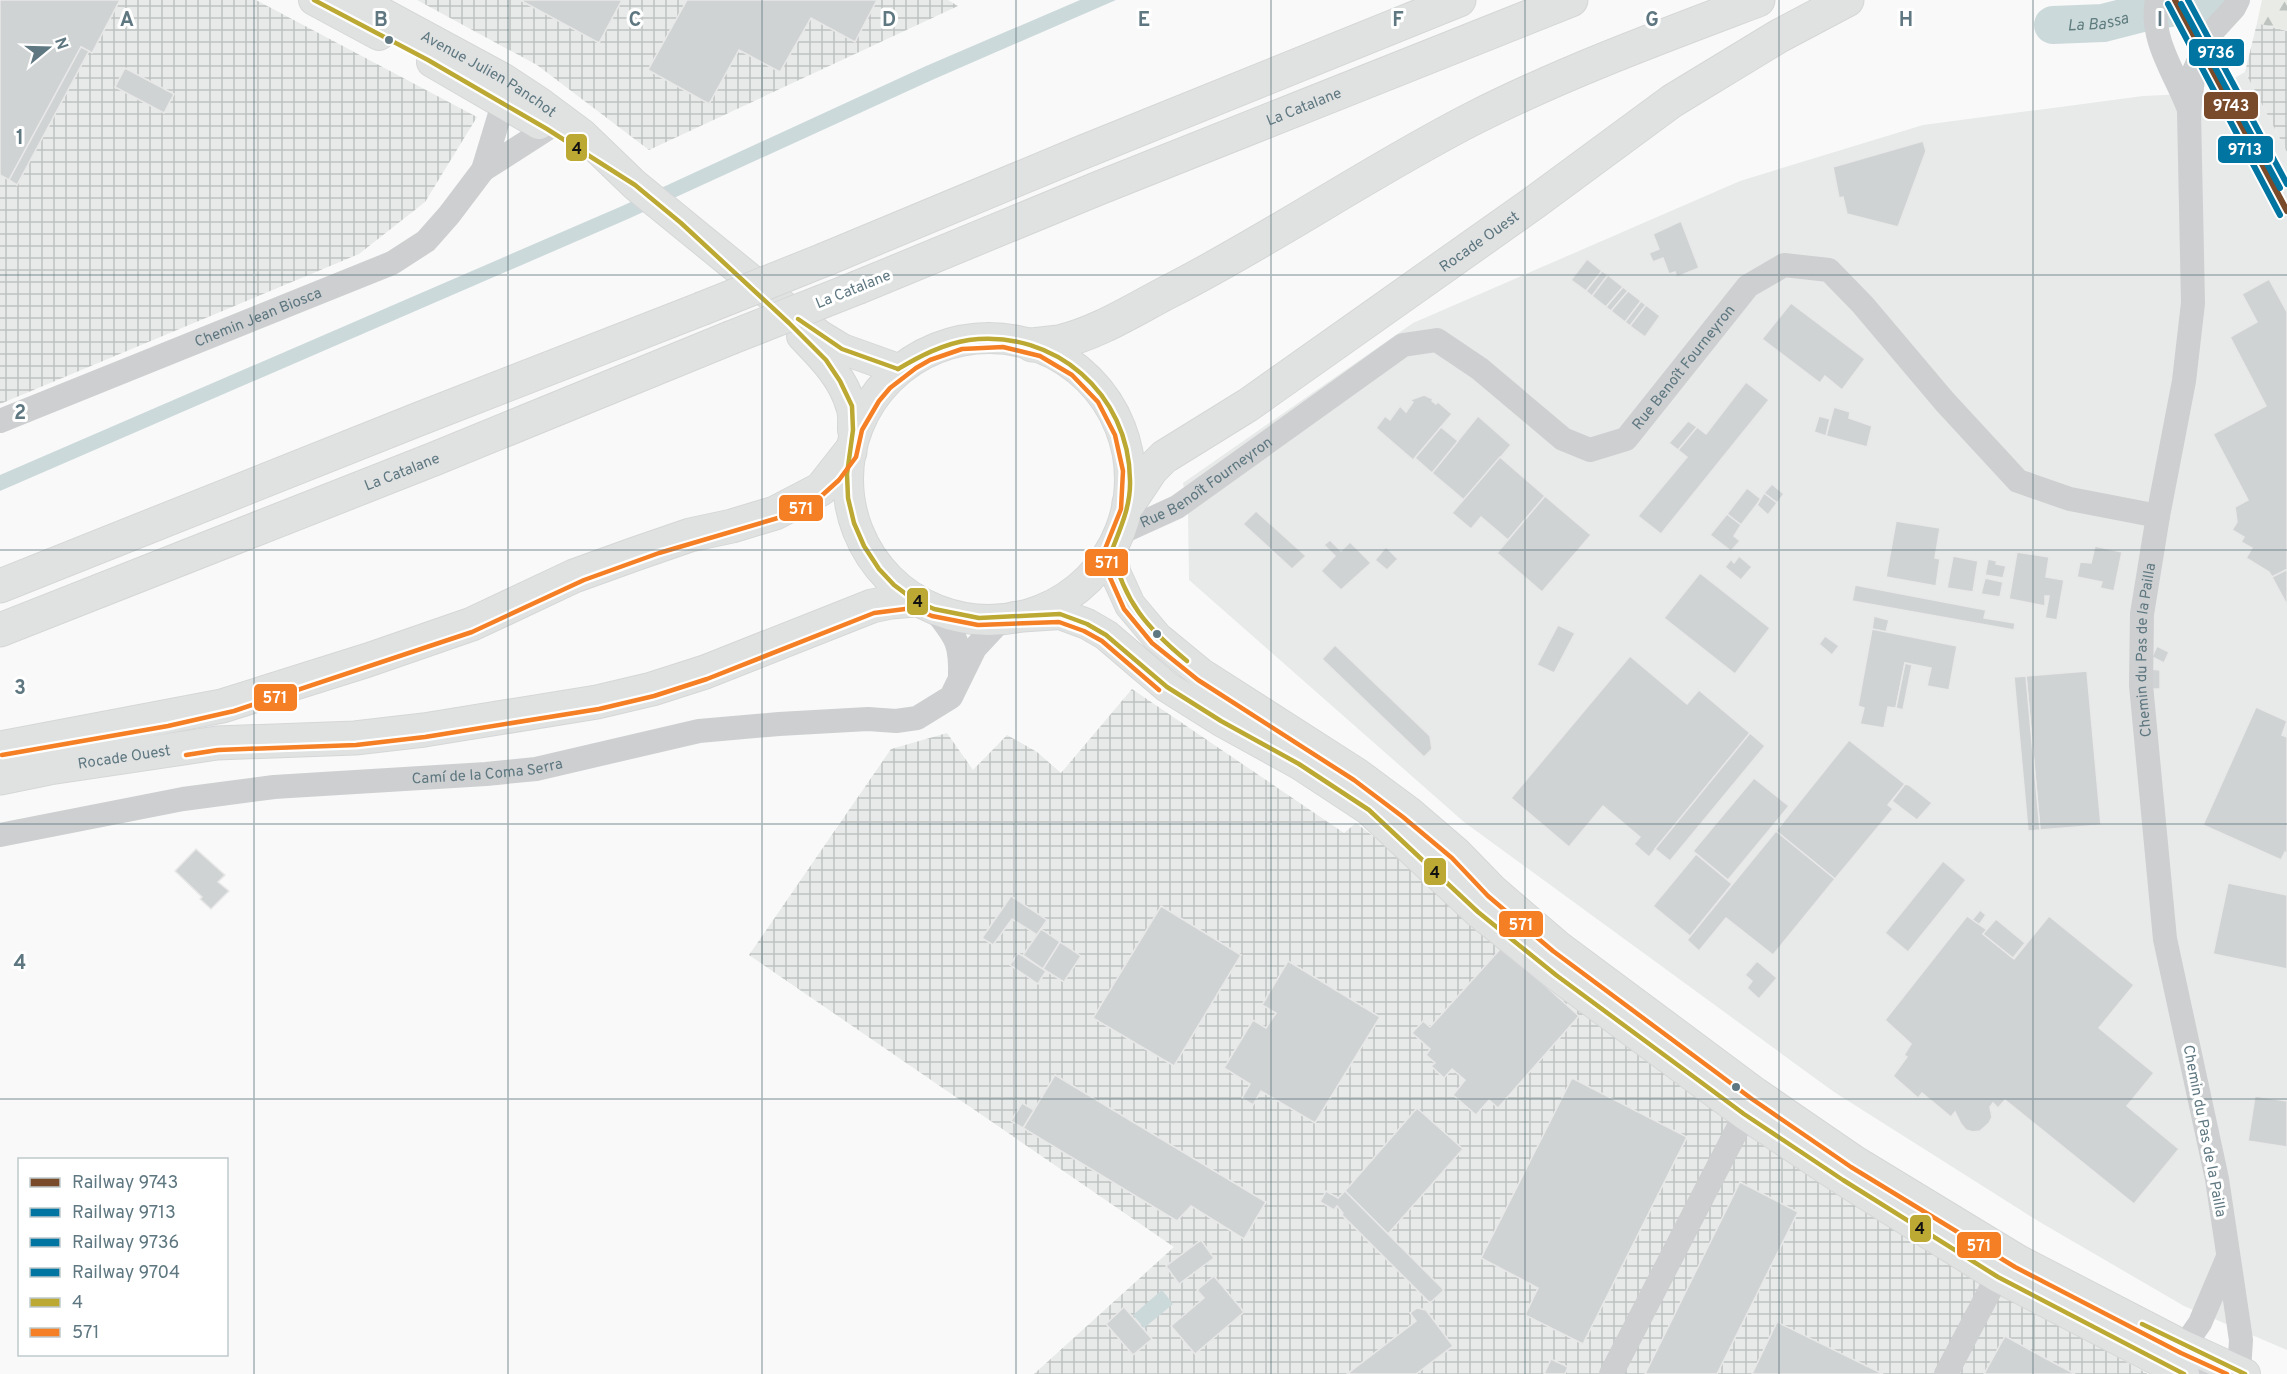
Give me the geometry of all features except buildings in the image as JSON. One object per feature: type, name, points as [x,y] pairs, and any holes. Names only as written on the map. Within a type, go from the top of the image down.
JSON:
[{"type":"highway","points":[[0,586],[826,259],[1459,0]]},
{"type":"highway","name":"La Catalane","points":[[0,630],[434,459],[1099,188],[1571,0]]},
{"type":"highway","points":[[1032,345],[1059,342],[1081,335],[1130,312],[1251,248],[1339,194],[1474,118],[1596,63],[1758,0]]},
{"type":"highway","name":"Rocade Ouest","points":[[1121,528],[1151,470],[1164,458],[1248,405],[1535,202],[1672,101],[1779,36],[1847,0]]},
{"type":"highway","name":"Rocade Ouest","points":[[0,748],[222,706],[472,624],[574,576],[690,535],[732,526],[775,513],[821,489],[852,440]]},
{"type":"highway","name":"Rocade Ouest","points":[[0,778],[49,768],[217,743],[355,738],[424,730],[597,702],[652,689],[705,672],[872,606],[924,604]]},
{"type":"main road","name":"Avenue Julien Panchot","points":[[314,0],[428,60],[547,129],[635,185]]},
{"type":"main road","name":"Avenue Julien Panchot","points":[[358,0],[494,74],[539,102],[582,134],[635,185],[819,335],[842,349],[898,369]]},
{"type":"main road","name":"Avenue Julien Panchot","points":[[681,223],[826,360],[840,381],[852,406],[852,440]]},
{"type":"main road","points":[[1750,1104],[1557,945],[1493,890],[1458,853],[1408,811],[1359,774],[1203,674],[1157,637],[1130,605],[1115,572],[1130,474],[1127,446],[1117,419],[1107,402],[1082,373],[1058,356],[1032,345],[998,339],[964,341],[930,350],[898,369],[872,397],[852,440],[847,474],[848,498],[854,524],[864,546],[879,569],[894,585],[924,604],[979,618],[1060,614],[1087,624],[1106,635],[1167,687],[1221,721],[1299,764],[1369,810],[1495,926],[1556,975],[1750,1104],[1855,1161],[2003,1265],[2184,1360],[2240,1373]]},
{"type":"main road","points":[[1009,618],[1038,611],[1067,596],[1080,586],[1098,569],[1121,528]]},
{"type":"street","points":[[2157,0],[2157,31],[2162,51],[2179,84],[2189,112]]},
{"type":"street","points":[[2189,112],[2194,71],[2212,32],[2234,3]]},
{"type":"street","name":"Chemin Jean Biosca","points":[[0,421],[392,263],[426,241],[483,170],[503,104]]},
{"type":"street","name":"Chemin du Pas de la Pailla","points":[[2189,112],[2193,303],[2184,381],[2142,614],[2142,696],[2165,939],[2217,1179],[2241,1340],[2240,1373]]},
{"type":"street","name":"Chemin Jean Biosca","points":[[483,170],[547,129]]},
{"type":"street","name":"Rue Benoît Fourneyron","points":[[1121,528],[1160,516],[1204,489],[1403,345],[1437,340],[1480,369],[1563,439],[1590,450],[1626,440],[1748,286],[1784,264],[1829,270],[1863,305],[1945,402],[2018,481],[2070,499],[2158,516]]},
{"type":"street","points":[[924,604],[954,636],[961,652],[960,681]]},
{"type":"street","name":"Camí de la Coma Serra","points":[[0,836],[183,799],[274,787],[536,769],[699,732],[736,727],[868,719],[896,721],[917,718],[951,697],[975,648],[1009,618]]},
{"type":"street","points":[[1611,1374],[1750,1104]]},
{"type":"street","points":[[2205,1374],[2184,1360],[2228,1257]]},
{"type":"street","points":[[1946,1374],[2003,1265]]},
{"type":"shaded area","points":[[0,0],[256,0],[477,117],[425,202],[359,254],[0,404]]},
{"type":"shaded area","points":[[417,0],[948,0],[958,6],[649,150],[537,65]]},
{"type":"shaded area","points":[[1080,0],[1116,0],[932,80],[628,219],[0,491],[0,475],[622,206],[926,66]]},
{"type":"shaded area","points":[[2257,23],[2287,31],[2287,152],[2245,72]]},
{"type":"shaded area","points":[[2245,72],[2287,152],[2287,1350],[2184,1306],[2038,1221],[1834,1092],[1464,822],[1189,580],[1188,512],[1183,483],[1413,323],[1740,181],[1923,125],[2143,96],[2208,93]]},
{"type":"shaded area","points":[[1132,689],[1344,833],[1356,823],[1468,909],[2015,1300],[2148,1374],[1034,1374],[1174,1247],[749,955],[891,749],[947,733],[973,770],[1007,735],[1037,752],[1061,773]]},
{"type":"shaded area","points":[[1162,1290],[1173,1304],[1144,1328],[1133,1315]]},
{"type":"green space","points":[[2262,0],[2287,0],[2287,31],[2257,23]]},
{"type":"waterway","name":"La Bassa","points":[[2053,25],[2103,23],[2142,13],[2214,0]]},
{"type":"rail line","name":"9743","points":[[2175,0],[2287,211]]},
{"type":"rail line","name":"9736","points":[[2188,0],[2287,184]]},
{"type":"rail line","name":"9713","points":[[2168,4],[2280,215]]},
{"type":"rail line","name":"9704","points":[[2181,4],[2280,188]]},
{"type":"transit line","name":"4","points":[[314,0],[428,60],[547,129],[635,185],[681,223],[789,323],[826,360],[840,381],[852,406],[853,430],[847,474],[848,498],[854,523],[864,546],[879,569],[894,585],[914,600],[934,609],[979,618],[1060,614],[1087,624],[1106,635],[1167,687],[1221,721],[1299,764],[1369,810],[1478,912],[1556,975],[1744,1114],[1843,1180],[1998,1277],[2184,1374]]},
{"type":"transit line","name":"4","points":[[798,319],[842,349],[898,369]]},
{"type":"transit line","name":"4","points":[[898,369],[950,344],[969,340],[1001,339],[1030,345],[1057,357],[1081,374],[1101,395],[1117,420],[1126,449],[1130,480],[1129,498],[1112,550]]},
{"type":"transit line","name":"571","points":[[2,755],[168,726],[234,711],[472,632],[584,580],[659,553],[788,515],[818,499],[839,480],[856,457],[862,430],[879,401],[890,388],[916,368],[930,360],[962,349],[1003,347],[1040,356],[1072,375],[1098,402],[1115,435],[1123,471],[1121,509],[1105,549],[1108,573],[1124,609],[1152,643],[1198,680],[1354,780],[1452,858],[1488,896],[1553,951],[1752,1099],[1851,1167],[2015,1267],[2181,1353],[2227,1374]]},
{"type":"transit line","name":"4","points":[[1112,550],[1123,585],[1139,613],[1160,637],[1187,661]]},
{"type":"transit line","name":"571","points":[[186,755],[218,750],[356,745],[425,737],[599,709],[654,696],[707,679],[874,613],[913,608],[932,616],[978,625],[1059,622],[1084,631],[1102,641],[1159,690]]},
{"type":"transit line","name":"4","points":[[2142,1324],[2245,1374]]}]
